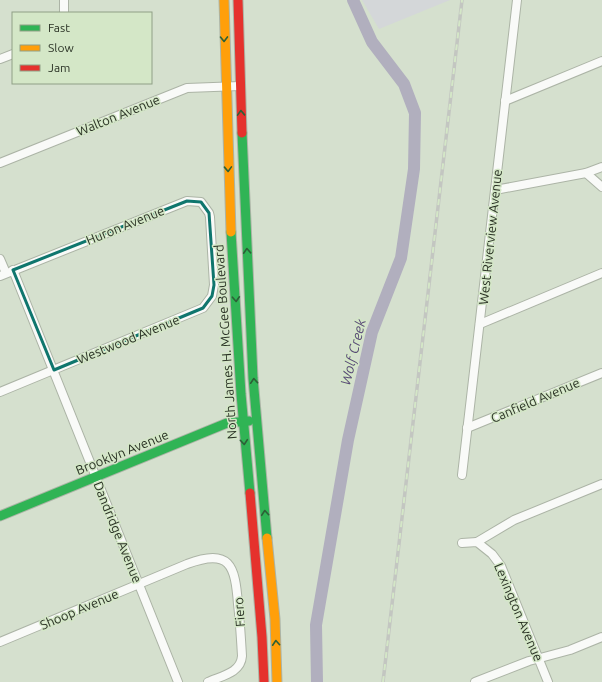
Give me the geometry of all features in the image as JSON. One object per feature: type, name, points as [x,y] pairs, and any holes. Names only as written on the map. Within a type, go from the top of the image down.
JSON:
[{"type":"main road","name":"North James H. McGee Boulevard","points":[[224,0],[232,253],[243,421],[250,512],[257,574],[257,598],[262,637],[264,682]]},
{"type":"main road","name":"North James H. McGee Boulevard","points":[[238,0],[243,180],[256,420],[269,554],[277,682]]},
{"type":"main road","name":"Brooklyn Avenue","points":[[0,516],[222,425],[256,420]]},
{"type":"street","points":[[64,0],[64,12]]},
{"type":"street","name":"West Riverview Avenue","points":[[462,475],[517,0]]},
{"type":"street","points":[[0,59],[12,54]]},
{"type":"street","points":[[505,101],[602,61]]},
{"type":"street","name":"Walton Avenue","points":[[0,163],[187,88],[240,86]]},
{"type":"street","points":[[495,190],[586,173],[602,167]]},
{"type":"street","points":[[586,173],[602,187]]},
{"type":"street","name":"Huron Avenue","points":[[6,273],[187,201],[201,202],[210,213],[212,253]]},
{"type":"street","name":"Westwood Avenue","points":[[0,392],[203,308],[212,296],[214,290],[212,253]]},
{"type":"street","name":"Dandridge Avenue","points":[[0,259],[54,370],[178,682]]},
{"type":"street","points":[[480,324],[602,273]]},
{"type":"street","name":"Canfield Avenue","points":[[467,428],[602,372]]},
{"type":"street","points":[[462,543],[477,542],[514,520],[602,484]]},
{"type":"street","name":"Lexington Avenue","points":[[477,542],[492,554],[501,566],[548,682]]},
{"type":"street","name":"Shoop Avenue","points":[[0,642],[202,558],[214,557],[225,562]]},
{"type":"street","name":"Fiero","points":[[208,682],[234,671],[239,666],[242,656],[236,579],[232,568],[225,562]]},
{"type":"street","points":[[475,682],[538,658],[570,650],[602,637]]},
{"type":"highlighted area","points":[[187,201],[201,202],[209,213],[214,285],[212,296],[203,308],[54,370],[13,270]]},
{"type":"shaded area","points":[[362,0],[450,0],[379,29]]},
{"type":"waterway","name":"Wolf Creek","points":[[317,682],[316,625],[348,440],[372,332],[401,258],[414,169],[415,113],[404,84],[372,42],[353,0]]},
{"type":"railway","points":[[383,682],[462,0]]},
{"type":"traffic: fast","points":[[242,133],[253,378],[267,538]]},
{"type":"traffic: fast","points":[[231,232],[241,394],[250,493]]},
{"type":"traffic: fast","points":[[0,516],[227,423],[249,421]]},
{"type":"traffic: slow","points":[[224,0],[231,232]]},
{"type":"traffic: slow","points":[[267,538],[275,619],[277,682]]},
{"type":"traffic: jam","points":[[238,0],[242,133]]},
{"type":"traffic: jam","points":[[250,493],[262,637],[264,682]]}]
